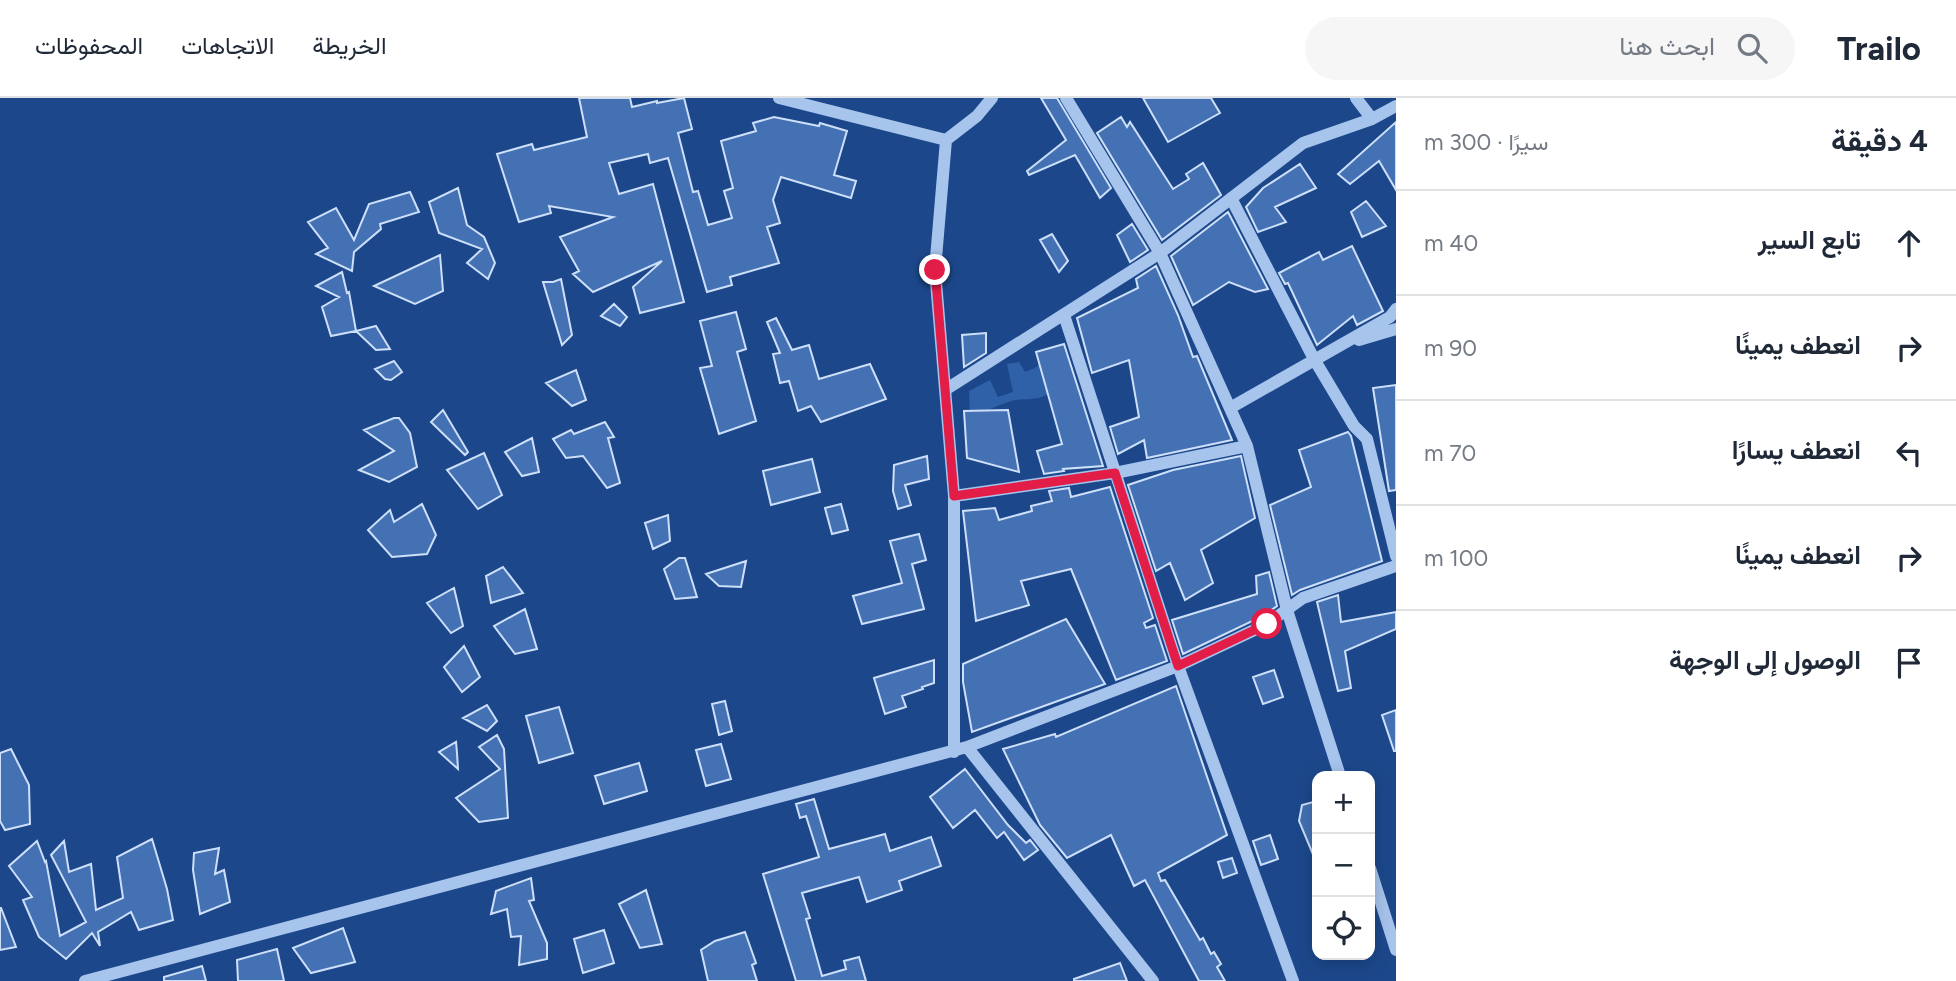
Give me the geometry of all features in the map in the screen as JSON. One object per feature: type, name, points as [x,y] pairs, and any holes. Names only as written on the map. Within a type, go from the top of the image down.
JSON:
[{"type":"street","points":[[779,98],[946,140]]},
{"type":"street","points":[[992,98],[977,116],[946,140],[935,270],[954,496],[960,749],[1153,981]]},
{"type":"street","points":[[1066,98],[1160,253],[1247,446],[1287,610],[1338,771]]},
{"type":"street","points":[[1356,98],[1372,119]]},
{"type":"street","points":[[945,390],[1160,253],[1303,143],[1372,119],[1396,106]]},
{"type":"street","points":[[1231,198],[1314,359],[1354,426],[1367,439],[1396,556]]},
{"type":"street","points":[[1230,408],[1390,317],[1396,309]]},
{"type":"street","points":[[1064,315],[1178,666],[1293,981]]},
{"type":"street","points":[[1341,345],[1396,329]]},
{"type":"street","points":[[954,496],[1115,473],[1247,446]]},
{"type":"street","points":[[85,981],[960,749],[1178,666],[1267,624],[1303,598],[1396,566]]},
{"type":"street","points":[[1375,884],[1396,950]]},
{"type":"shaded area","points":[[1043,361],[1048,394],[1008,402],[970,418],[969,391],[990,380],[998,397],[1013,392],[1007,364],[1019,362],[1025,372]]},
{"type":"building","points":[[579,98],[630,98],[632,107],[684,98],[692,129],[678,133],[693,192],[698,191],[708,225],[732,218],[724,191],[733,188],[721,141],[756,131],[753,123],[774,117],[819,126],[820,123],[847,131],[834,175],[856,181],[851,198],[781,177],[773,200],[780,223],[767,227],[779,263],[730,277],[732,285],[707,292],[668,158],[650,163],[648,154],[609,163],[619,194],[653,184],[684,302],[640,313],[633,287],[662,261],[593,292],[573,274],[579,271],[560,237],[613,217],[549,206],[551,213],[519,222],[497,154],[532,144],[534,150],[587,137]]},
{"type":"building","points":[[1041,98],[1057,98],[1111,188],[1100,198],[1075,155],[1029,175],[1027,171],[1066,140]]},
{"type":"building","points":[[1143,98],[1211,98],[1220,113],[1168,142]]},
{"type":"building","points":[[1121,117],[1127,127],[1130,122],[1173,189],[1189,179],[1186,174],[1203,163],[1221,195],[1162,240],[1097,133]]},
{"type":"building","points":[[1396,122],[1396,190],[1379,161],[1350,184],[1338,174]]},
{"type":"building","points":[[1300,164],[1316,188],[1275,207],[1286,222],[1258,232],[1246,207],[1263,188]]},
{"type":"building","points":[[458,188],[467,225],[484,237],[495,263],[488,279],[467,263],[482,249],[439,233],[429,202]]},
{"type":"building","points":[[410,192],[419,212],[380,224],[381,229],[354,252],[352,271],[316,254],[328,248],[308,222],[336,208],[354,240],[369,204]]},
{"type":"building","points":[[1366,201],[1386,226],[1362,237],[1351,212]]},
{"type":"building","points":[[1228,212],[1268,289],[1255,292],[1229,282],[1193,305],[1171,256]]},
{"type":"building","points":[[1132,224],[1148,250],[1130,262],[1117,235]]},
{"type":"building","points":[[1052,234],[1068,261],[1059,272],[1040,240]]},
{"type":"building","points":[[1352,246],[1383,311],[1357,325],[1353,316],[1317,345],[1288,283],[1285,284],[1279,273],[1319,252],[1323,260]]},
{"type":"building","points":[[440,255],[443,291],[415,304],[374,286]]},
{"type":"building","points":[[1156,266],[1193,357],[1197,356],[1232,440],[1147,458],[1144,440],[1118,454],[1110,427],[1139,417],[1129,360],[1092,373],[1077,318],[1138,288],[1136,279]]},
{"type":"building","points":[[342,272],[347,293],[349,292],[356,331],[331,336],[322,307],[339,297],[316,286]]},
{"type":"building","points":[[561,279],[572,335],[562,345],[543,282]]},
{"type":"building","points":[[614,304],[627,317],[620,326],[601,316]]},
{"type":"building","points":[[736,312],[746,349],[737,352],[756,421],[719,434],[700,368],[712,366],[700,321]]},
{"type":"building","points":[[776,318],[792,350],[809,345],[819,379],[870,364],[886,399],[821,422],[811,406],[798,411],[789,381],[780,383],[773,354],[780,353],[767,322]]},
{"type":"building","points":[[376,326],[390,349],[376,350],[356,331]]},
{"type":"building","points":[[986,333],[986,353],[964,367],[962,335]]},
{"type":"building","points":[[1064,344],[1103,466],[1063,469],[1064,471],[1044,474],[1037,451],[1062,444],[1036,352]]},
{"type":"building","points":[[394,361],[402,372],[391,380],[385,379],[375,369]]},
{"type":"building","points":[[576,370],[586,400],[572,406],[546,383]]},
{"type":"building","points":[[1396,385],[1396,490],[1389,491],[1373,388]]},
{"type":"building","points":[[443,410],[468,452],[465,455],[431,422]]},
{"type":"building","points":[[1008,410],[1019,472],[967,458],[964,411]]},
{"type":"building","points":[[399,418],[410,433],[417,467],[389,482],[359,470],[394,451],[364,430]]},
{"type":"building","points":[[605,422],[614,437],[608,438],[620,483],[607,488],[583,456],[566,458],[553,439],[571,430],[574,434]]},
{"type":"building","points":[[1348,432],[1382,561],[1292,595],[1270,505],[1311,487],[1299,450]]},
{"type":"building","points":[[532,438],[539,472],[522,476],[505,452]]},
{"type":"building","points":[[484,453],[502,495],[478,509],[447,470]]},
{"type":"building","points":[[927,456],[929,479],[905,485],[911,505],[898,509],[893,491],[894,465]]},
{"type":"building","points":[[1241,456],[1255,518],[1201,550],[1213,583],[1185,600],[1170,563],[1156,571],[1128,485],[1173,470]]},
{"type":"building","points":[[812,459],[820,492],[771,505],[763,471]]},
{"type":"building","points":[[1110,487],[1153,618],[1144,623],[1146,628],[1155,625],[1167,661],[1116,680],[1071,569],[1021,581],[1029,605],[976,621],[963,511],[995,508],[999,520],[1032,511],[1031,506],[1052,501],[1049,491],[1069,488],[1071,497]]},
{"type":"building","points":[[422,504],[436,535],[427,554],[392,557],[368,530],[390,510],[394,522]]},
{"type":"building","points":[[841,504],[848,530],[832,534],[825,508]]},
{"type":"building","points":[[668,515],[670,541],[653,549],[645,523]]},
{"type":"building","points":[[919,534],[926,560],[912,564],[924,609],[862,624],[853,596],[902,583],[890,541]]},
{"type":"building","points":[[679,558],[685,558],[697,597],[675,599],[664,569]]},
{"type":"building","points":[[746,561],[741,587],[719,586],[706,574]]},
{"type":"building","points":[[503,567],[523,593],[491,603],[486,576]]},
{"type":"building","points":[[1269,572],[1277,606],[1263,616],[1183,654],[1172,620],[1257,594],[1256,576]]},
{"type":"building","points":[[454,588],[463,626],[451,633],[427,603]]},
{"type":"building","points":[[1338,595],[1341,622],[1396,612],[1396,629],[1345,651],[1351,688],[1338,691],[1317,602]]},
{"type":"building","points":[[525,609],[537,649],[515,654],[494,626]]},
{"type":"building","points":[[1066,619],[1105,684],[972,732],[963,682],[963,664]]},
{"type":"building","points":[[464,646],[480,677],[462,692],[444,667]]},
{"type":"building","points":[[934,660],[934,683],[902,696],[906,707],[885,714],[874,678]]},
{"type":"building","points":[[1274,670],[1283,697],[1263,704],[1253,677]]},
{"type":"building","points":[[1176,686],[1227,835],[1158,873],[1161,881],[1165,880],[1200,940],[1203,938],[1211,954],[1214,952],[1221,964],[1217,967],[1225,981],[1199,981],[1145,880],[1134,886],[1111,835],[1067,858],[1040,825],[1003,749],[1055,734],[1056,737]]},
{"type":"building","points":[[725,701],[732,731],[719,735],[712,704]]},
{"type":"building","points":[[487,705],[497,721],[487,731],[463,718]]},
{"type":"building","points":[[559,707],[573,753],[539,763],[526,716]]},
{"type":"building","points":[[1396,710],[1396,751],[1394,751],[1382,715]]},
{"type":"building","points":[[497,735],[504,749],[508,818],[479,822],[456,798],[500,769],[479,747]]},
{"type":"building","points":[[456,742],[457,753],[458,769],[439,752]]},
{"type":"building","points":[[721,744],[731,779],[706,786],[696,750]]},
{"type":"building","points":[[11,749],[29,785],[30,824],[5,830],[0,821],[0,753]]},
{"type":"building","points":[[639,763],[647,791],[604,804],[595,776]]},
{"type":"building","points":[[965,769],[1008,825],[1026,843],[1030,840],[1038,850],[1024,860],[1004,832],[997,838],[975,810],[953,828],[930,797]]},
{"type":"building","points":[[814,799],[829,849],[885,834],[890,851],[931,837],[941,866],[899,881],[902,890],[867,902],[859,877],[802,893],[810,918],[806,919],[822,976],[846,969],[844,961],[859,957],[866,981],[796,981],[763,874],[819,857],[806,816],[800,818],[796,804]]},
{"type":"building","points":[[1312,802],[1312,852],[1299,821],[1302,805]]},
{"type":"building","points":[[1270,835],[1278,859],[1261,865],[1253,841]]},
{"type":"building","points":[[152,839],[173,920],[139,930],[131,912],[98,932],[100,946],[92,933],[66,959],[39,937],[23,900],[32,897],[9,866],[37,841],[46,861],[60,936],[86,922],[51,855],[64,841],[69,872],[91,864],[96,910],[123,898],[117,857]]},
{"type":"building","points":[[219,848],[215,874],[224,870],[230,902],[200,914],[193,870],[194,853]]},
{"type":"building","points":[[1232,858],[1237,873],[1223,878],[1218,862]]},
{"type":"building","points":[[531,878],[534,900],[529,901],[547,943],[547,959],[519,965],[521,936],[511,937],[507,909],[491,914],[496,891]]},
{"type":"building","points":[[646,890],[662,944],[640,948],[619,904]]},
{"type":"building","points":[[1,908],[16,947],[0,950]]},
{"type":"building","points":[[343,928],[355,962],[311,973],[293,948]]},
{"type":"building","points":[[604,930],[614,963],[583,973],[574,939]]},
{"type":"building","points":[[745,932],[756,963],[752,965],[757,981],[708,981],[701,950],[715,941]]},
{"type":"building","points":[[277,949],[284,981],[238,981],[237,960]]},
{"type":"building","points":[[1120,963],[1127,981],[1074,981],[1074,979]]},
{"type":"building","points":[[202,966],[206,981],[164,981],[164,977]]},
{"type":"route","points":[[935,270],[954,496],[1115,473],[1178,666],[1267,624]]}]
